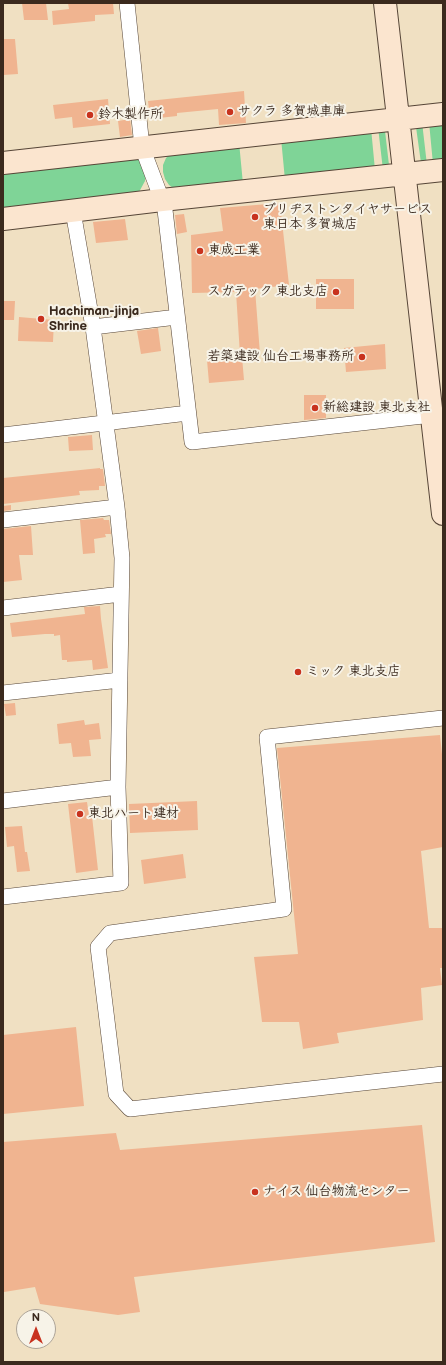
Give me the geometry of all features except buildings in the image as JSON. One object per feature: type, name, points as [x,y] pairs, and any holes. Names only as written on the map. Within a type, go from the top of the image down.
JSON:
[{"type":"street","points":[[126,3],[142,148],[162,200],[166,220],[192,442],[432,415]]},
{"type":"street","points":[[385,3],[443,514]]},
{"type":"street","points":[[3,163],[443,114]]},
{"type":"street","points":[[3,219],[162,200],[443,170]]},
{"type":"street","points":[[3,897],[121,883],[118,787],[122,558],[117,507],[93,327],[73,211]]},
{"type":"street","points":[[93,327],[177,316]]},
{"type":"street","points":[[3,435],[188,414]]},
{"type":"street","points":[[3,520],[117,507]]},
{"type":"street","points":[[3,608],[122,594]]},
{"type":"street","points":[[3,693],[120,680]]},
{"type":"street","points":[[443,718],[267,738],[284,909],[110,933],[98,948],[116,1094],[130,1109],[443,1074]]},
{"type":"street","points":[[3,801],[118,787]]},
{"type":"green space","points":[[443,120],[443,163],[433,164],[429,122]]},
{"type":"green space","points":[[422,122],[427,165],[421,163],[416,127]]},
{"type":"green space","points":[[378,127],[385,131],[389,165],[383,170]]},
{"type":"green space","points":[[371,128],[375,170],[285,180],[281,138]]},
{"type":"green space","points":[[239,142],[243,184],[176,190],[169,185],[165,179],[163,165],[166,158],[171,153]]},
{"type":"green space","points":[[137,158],[146,174],[145,181],[139,192],[3,211],[3,170]]},
{"type":"place","name":"サクラ 多賀城車庫","points":[[230,112]]},
{"type":"place","name":"鈴木製作所","points":[[90,115]]},
{"type":"place","name":"ブリヂストンタイヤサービス 東日本 多賀城店","points":[[255,217]]},
{"type":"place","name":"東成工業","points":[[200,251]]},
{"type":"place","name":"スガテック 東北支店","points":[[336,292]]},
{"type":"place","name":"Hachiman-jinja Shrine","points":[[41,319]]},
{"type":"place","name":"若築建設 仙台工場事務所","points":[[362,357]]},
{"type":"place","name":"新総建設 東北支社","points":[[315,408]]},
{"type":"place","name":"ミック 東北支店","points":[[298,672]]},
{"type":"place","name":"東北ハート建材","points":[[80,814]]},
{"type":"place","name":"ナイス 仙台物流センター","points":[[255,1192]]}]
